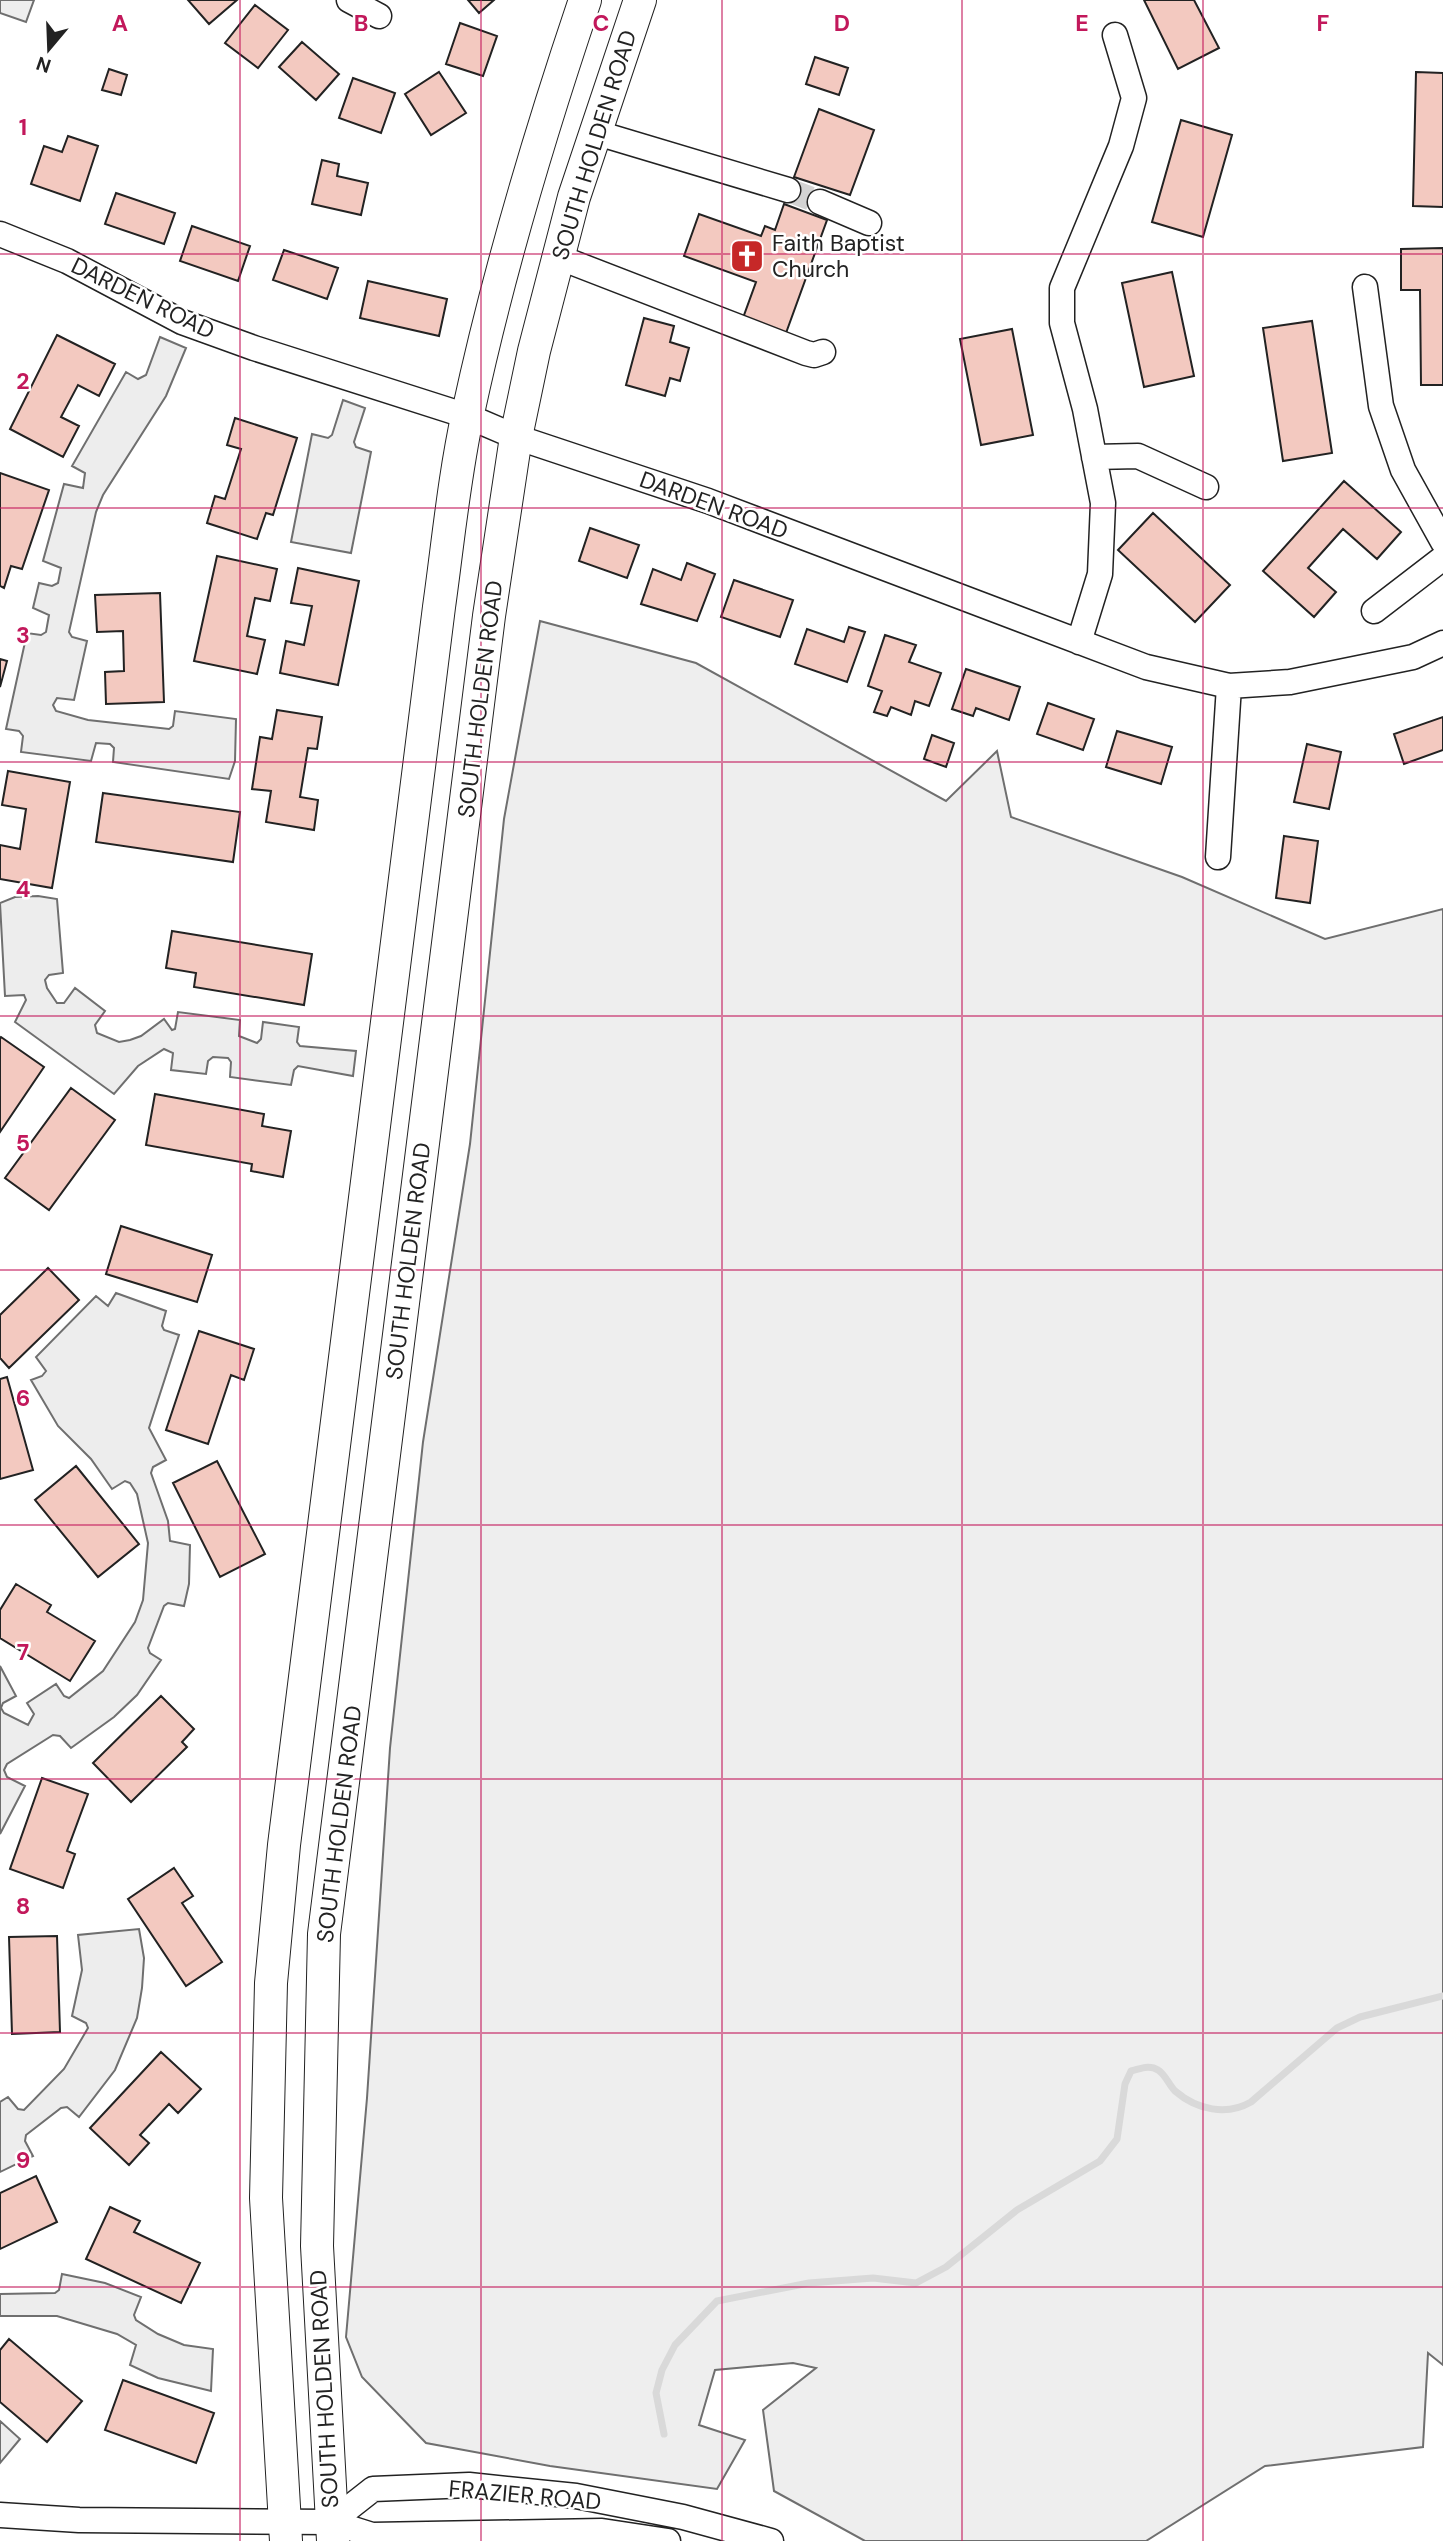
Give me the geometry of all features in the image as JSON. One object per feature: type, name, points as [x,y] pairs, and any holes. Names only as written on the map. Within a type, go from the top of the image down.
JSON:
[{"type":"main road","name":"SOUTH HOLDEN ROAD","points":[[286,2532],[266,2198],[271,1983],[292,1776],[439,607],[467,416],[519,209],[547,113],[586,0]]},
{"type":"main road","name":"SOUTH HOLDEN ROAD","points":[[332,2531],[317,2246],[324,1934],[489,616],[516,437],[558,257],[594,132],[640,0]]},
{"type":"street","points":[[349,0],[379,16]]},
{"type":"street","points":[[1079,642],[1100,574],[1103,503],[1085,409],[1062,323],[1062,288],[1095,203],[1121,146],[1134,98],[1115,35]]},
{"type":"street","points":[[594,132],[788,190]]},
{"type":"street","points":[[820,202],[869,223]]},
{"type":"street","name":"DARDEN ROAD","points":[[0,234],[67,261],[183,322],[254,348],[467,416],[516,437],[708,501],[1146,667],[1229,686],[1290,682],[1413,657],[1443,643]]},
{"type":"street","points":[[558,257],[806,353],[814,355],[822,352]]},
{"type":"street","points":[[1366,287],[1381,406],[1404,470],[1443,542]]},
{"type":"street","points":[[1094,457],[1138,456],[1206,487]]},
{"type":"street","points":[[1374,611],[1443,558]]},
{"type":"street","points":[[1218,857],[1229,686]]},
{"type":"street","name":"FRAZIER ROAD","points":[[332,2531],[373,2489],[469,2485],[576,2496],[682,2517],[771,2541]]},
{"type":"street","points":[[0,2515],[286,2532],[332,2531]]},
{"type":"street","name":"FRAZIER ROAD","points":[[332,2531],[372,2535],[602,2531],[668,2541]]},
{"type":"shaded area","points":[[0,0],[34,0],[26,22],[0,13]]},
{"type":"shaded area","points":[[160,337],[186,348],[166,396],[103,495],[96,512],[69,632],[72,637],[87,641],[74,700],[57,698],[53,705],[56,711],[88,720],[169,729],[173,726],[175,711],[236,719],[235,761],[229,779],[113,762],[114,748],[110,744],[96,743],[91,761],[21,752],[23,736],[19,731],[6,729],[27,633],[41,635],[46,632],[49,615],[33,608],[39,583],[52,586],[58,583],[61,568],[43,561],[64,484],[83,488],[85,473],[72,466],[126,372],[138,379],[146,375]]},
{"type":"shaded area","points":[[343,400],[365,408],[354,442],[356,447],[371,452],[351,553],[291,542],[312,434],[328,438],[332,435]]},
{"type":"shaded area","points":[[540,621],[696,663],[946,801],[997,751],[1011,817],[1182,877],[1325,939],[1443,909],[1443,2365],[1428,2353],[1423,2447],[1265,2466],[1146,2541],[865,2541],[774,2491],[763,2410],[816,2368],[793,2363],[715,2370],[699,2425],[745,2440],[717,2489],[550,2466],[426,2443],[362,2377],[346,2337],[367,2098],[390,1748],[423,1442],[470,1144],[504,819]]},
{"type":"shaded area","points":[[15,897],[57,899],[63,973],[49,975],[45,980],[47,988],[57,1003],[64,1003],[75,988],[105,1011],[95,1025],[97,1033],[119,1042],[130,1040],[141,1036],[164,1019],[172,1030],[175,1029],[178,1012],[240,1020],[239,1036],[257,1043],[261,1039],[263,1022],[299,1027],[297,1042],[300,1046],[356,1051],[353,1076],[298,1066],[294,1070],[291,1085],[230,1077],[231,1062],[228,1058],[213,1057],[208,1061],[206,1074],[171,1070],[173,1053],[164,1049],[138,1066],[114,1094],[15,1022],[26,1000],[24,995],[5,996],[0,903]]},
{"type":"shaded area","points":[[116,1293],[166,1311],[162,1326],[164,1330],[179,1335],[149,1428],[166,1460],[153,1467],[151,1473],[168,1521],[170,1541],[190,1545],[189,1584],[184,1606],[168,1603],[164,1606],[148,1648],[150,1653],[161,1660],[137,1695],[114,1717],[71,1748],[60,1736],[53,1735],[7,1764],[4,1770],[7,1777],[25,1786],[0,1834],[0,1666],[16,1696],[3,1703],[1,1708],[4,1713],[28,1725],[34,1714],[27,1703],[56,1684],[64,1696],[69,1698],[103,1671],[135,1622],[143,1600],[148,1543],[137,1494],[130,1483],[125,1481],[112,1489],[91,1459],[58,1426],[31,1380],[42,1376],[46,1371],[36,1357],[96,1296],[108,1306]]},
{"type":"shaded area","points":[[139,1929],[144,1958],[137,2018],[115,2070],[79,2117],[67,2107],[61,2108],[26,2135],[25,2141],[33,2156],[0,2172],[0,2102],[8,2097],[18,2109],[24,2110],[64,2069],[88,2028],[86,2023],[72,2016],[82,1970],[78,1935]]},
{"type":"shaded area","points":[[62,2274],[105,2283],[141,2297],[134,2315],[136,2320],[158,2334],[184,2345],[213,2349],[211,2391],[158,2378],[130,2365],[136,2345],[117,2334],[57,2316],[0,2316],[0,2294],[55,2293],[59,2290]]},
{"type":"shaded area","points":[[0,2421],[20,2439],[0,2463]]},
{"type":"building","points":[[188,0],[237,0],[209,24]]},
{"type":"building","points":[[468,0],[494,0],[479,13]]},
{"type":"building","points":[[1144,0],[1194,0],[1219,48],[1178,69]]},
{"type":"building","points":[[255,5],[288,30],[258,68],[225,43]]},
{"type":"building","points":[[460,23],[497,36],[483,76],[446,64]]},
{"type":"building","points":[[302,42],[339,74],[316,100],[279,67]]},
{"type":"building","points":[[815,57],[848,68],[839,95],[806,84]]},
{"type":"building","points":[[109,69],[127,75],[121,95],[102,90]]},
{"type":"building","points":[[439,72],[466,113],[431,135],[405,94]]},
{"type":"building","points":[[1416,72],[1443,73],[1443,207],[1413,206]]},
{"type":"building","points":[[353,78],[395,93],[381,133],[339,118]]},
{"type":"building","points":[[819,109],[874,130],[850,195],[794,177]]},
{"type":"building","points":[[1181,120],[1232,135],[1203,237],[1152,222]]},
{"type":"building","points":[[68,136],[98,146],[80,201],[31,184],[44,146],[62,152]]},
{"type":"building","points":[[322,160],[339,164],[337,176],[368,183],[361,215],[312,204]]},
{"type":"building","points":[[116,193],[175,213],[164,244],[105,224]]},
{"type":"building","points":[[784,204],[827,220],[786,333],[743,318],[756,282],[684,256],[699,214],[761,236],[765,226],[775,230]]},
{"type":"building","points":[[192,226],[250,246],[238,281],[180,261]]},
{"type":"building","points":[[1443,248],[1443,385],[1421,385],[1420,290],[1401,290],[1401,249]]},
{"type":"building","points":[[284,250],[338,268],[327,299],[273,280]]},
{"type":"building","points":[[1172,272],[1194,376],[1144,387],[1122,283]]},
{"type":"building","points":[[368,281],[447,299],[439,336],[360,318]]},
{"type":"building","points":[[644,318],[674,326],[670,342],[689,348],[680,381],[670,378],[665,396],[626,385]]},
{"type":"building","points":[[1312,321],[1332,453],[1283,461],[1263,328]]},
{"type":"building","points":[[1012,329],[1033,435],[981,445],[960,339]]},
{"type":"building","points":[[57,335],[115,364],[99,396],[78,385],[61,417],[79,426],[63,457],[10,429]]},
{"type":"building","points":[[235,418],[297,438],[273,515],[266,513],[257,539],[207,523],[215,496],[225,499],[241,449],[227,445]]},
{"type":"building","points":[[0,473],[49,490],[22,569],[11,566],[4,588],[0,586]]},
{"type":"building","points":[[1344,481],[1401,532],[1377,559],[1343,529],[1308,568],[1336,592],[1314,617],[1263,571]]},
{"type":"building","points":[[1153,513],[1230,585],[1195,622],[1118,550]]},
{"type":"building","points":[[590,528],[639,545],[627,578],[579,561]]},
{"type":"building","points":[[217,556],[277,569],[270,601],[255,598],[247,636],[265,640],[257,674],[194,661]]},
{"type":"building","points":[[687,563],[715,574],[697,621],[641,604],[653,569],[681,580]]},
{"type":"building","points":[[298,568],[359,581],[338,685],[280,673],[286,641],[304,645],[312,606],[291,603]]},
{"type":"building","points":[[734,580],[793,600],[780,637],[721,617]]},
{"type":"building","points":[[160,593],[164,702],[106,704],[105,672],[124,671],[123,631],[97,632],[95,595]]},
{"type":"building","points":[[849,627],[865,632],[847,682],[795,664],[807,629],[844,642]]},
{"type":"building","points":[[885,635],[916,645],[909,662],[941,673],[929,706],[915,701],[911,715],[891,707],[887,716],[874,712],[882,691],[868,686]]},
{"type":"building","points":[[0,659],[7,661],[0,687]]},
{"type":"building","points":[[966,669],[1020,687],[1009,720],[976,708],[973,716],[952,709]]},
{"type":"building","points":[[1048,703],[1094,719],[1083,750],[1037,734]]},
{"type":"building","points":[[277,710],[322,717],[317,749],[308,748],[300,797],[318,800],[314,830],[266,822],[271,791],[252,789],[260,737],[272,739]]},
{"type":"building","points":[[1443,717],[1443,750],[1404,764],[1394,734]]},
{"type":"building","points":[[1117,731],[1172,747],[1161,784],[1106,767]]},
{"type":"building","points":[[932,735],[954,743],[946,767],[924,759]]},
{"type":"building","points":[[1307,744],[1341,752],[1329,809],[1294,802]]},
{"type":"building","points":[[8,771],[70,782],[52,888],[0,879],[0,845],[20,849],[26,809],[2,805]]},
{"type":"building","points":[[103,793],[240,812],[233,862],[96,842]]},
{"type":"building","points":[[1284,836],[1318,841],[1310,903],[1276,898]]},
{"type":"building","points":[[172,931],[312,954],[304,1005],[194,987],[196,973],[166,968]]},
{"type":"building","points":[[0,1038],[44,1067],[0,1132]]},
{"type":"building","points":[[71,1088],[115,1120],[49,1210],[5,1178]]},
{"type":"building","points":[[155,1094],[264,1114],[262,1126],[291,1131],[283,1177],[251,1171],[252,1164],[146,1145]]},
{"type":"building","points":[[121,1226],[212,1255],[197,1302],[106,1274]]},
{"type":"building","points":[[48,1268],[79,1300],[9,1368],[0,1358],[0,1315]]},
{"type":"building","points":[[199,1331],[254,1349],[244,1380],[231,1375],[208,1444],[166,1430]]},
{"type":"building","points":[[7,1377],[33,1470],[0,1479],[0,1379]]},
{"type":"building","points":[[217,1461],[265,1554],[220,1577],[173,1483]]},
{"type":"building","points":[[76,1466],[139,1544],[98,1577],[35,1500]]},
{"type":"building","points":[[16,1584],[51,1605],[47,1612],[95,1641],[70,1681],[0,1638],[0,1610]]},
{"type":"building","points":[[161,1696],[194,1729],[182,1742],[187,1747],[131,1802],[93,1763]]},
{"type":"building","points":[[42,1778],[88,1794],[67,1851],[75,1854],[63,1888],[10,1869]]},
{"type":"building","points":[[174,1868],[193,1896],[182,1903],[222,1962],[186,1986],[128,1899]]},
{"type":"building","points":[[57,1936],[60,2032],[12,2034],[9,1937]]},
{"type":"building","points":[[161,2052],[201,2089],[178,2113],[169,2104],[140,2135],[149,2143],[129,2165],[90,2128]]},
{"type":"building","points":[[36,2176],[57,2222],[0,2249],[0,2193]]},
{"type":"building","points":[[110,2207],[140,2221],[134,2232],[200,2263],[181,2303],[86,2259]]},
{"type":"building","points":[[9,2339],[82,2401],[47,2442],[0,2402],[0,2350]]},
{"type":"building","points":[[123,2380],[214,2413],[196,2463],[105,2430]]},
{"type":"waterway","points":[[664,2434],[656,2393],[662,2370],[675,2345],[717,2301],[809,2283],[873,2278],[916,2283],[946,2267],[1017,2210],[1100,2161],[1117,2139],[1125,2084],[1131,2071],[1155,2068],[1175,2091],[1193,2103],[1212,2109],[1232,2109],[1251,2102],[1337,2028],[1360,2017],[1443,1996]]},
{"type":"tunnel","points":[[788,190],[820,202]]},
{"type":"place","name":"Faith Baptist Church","points":[[747,256]]}]
